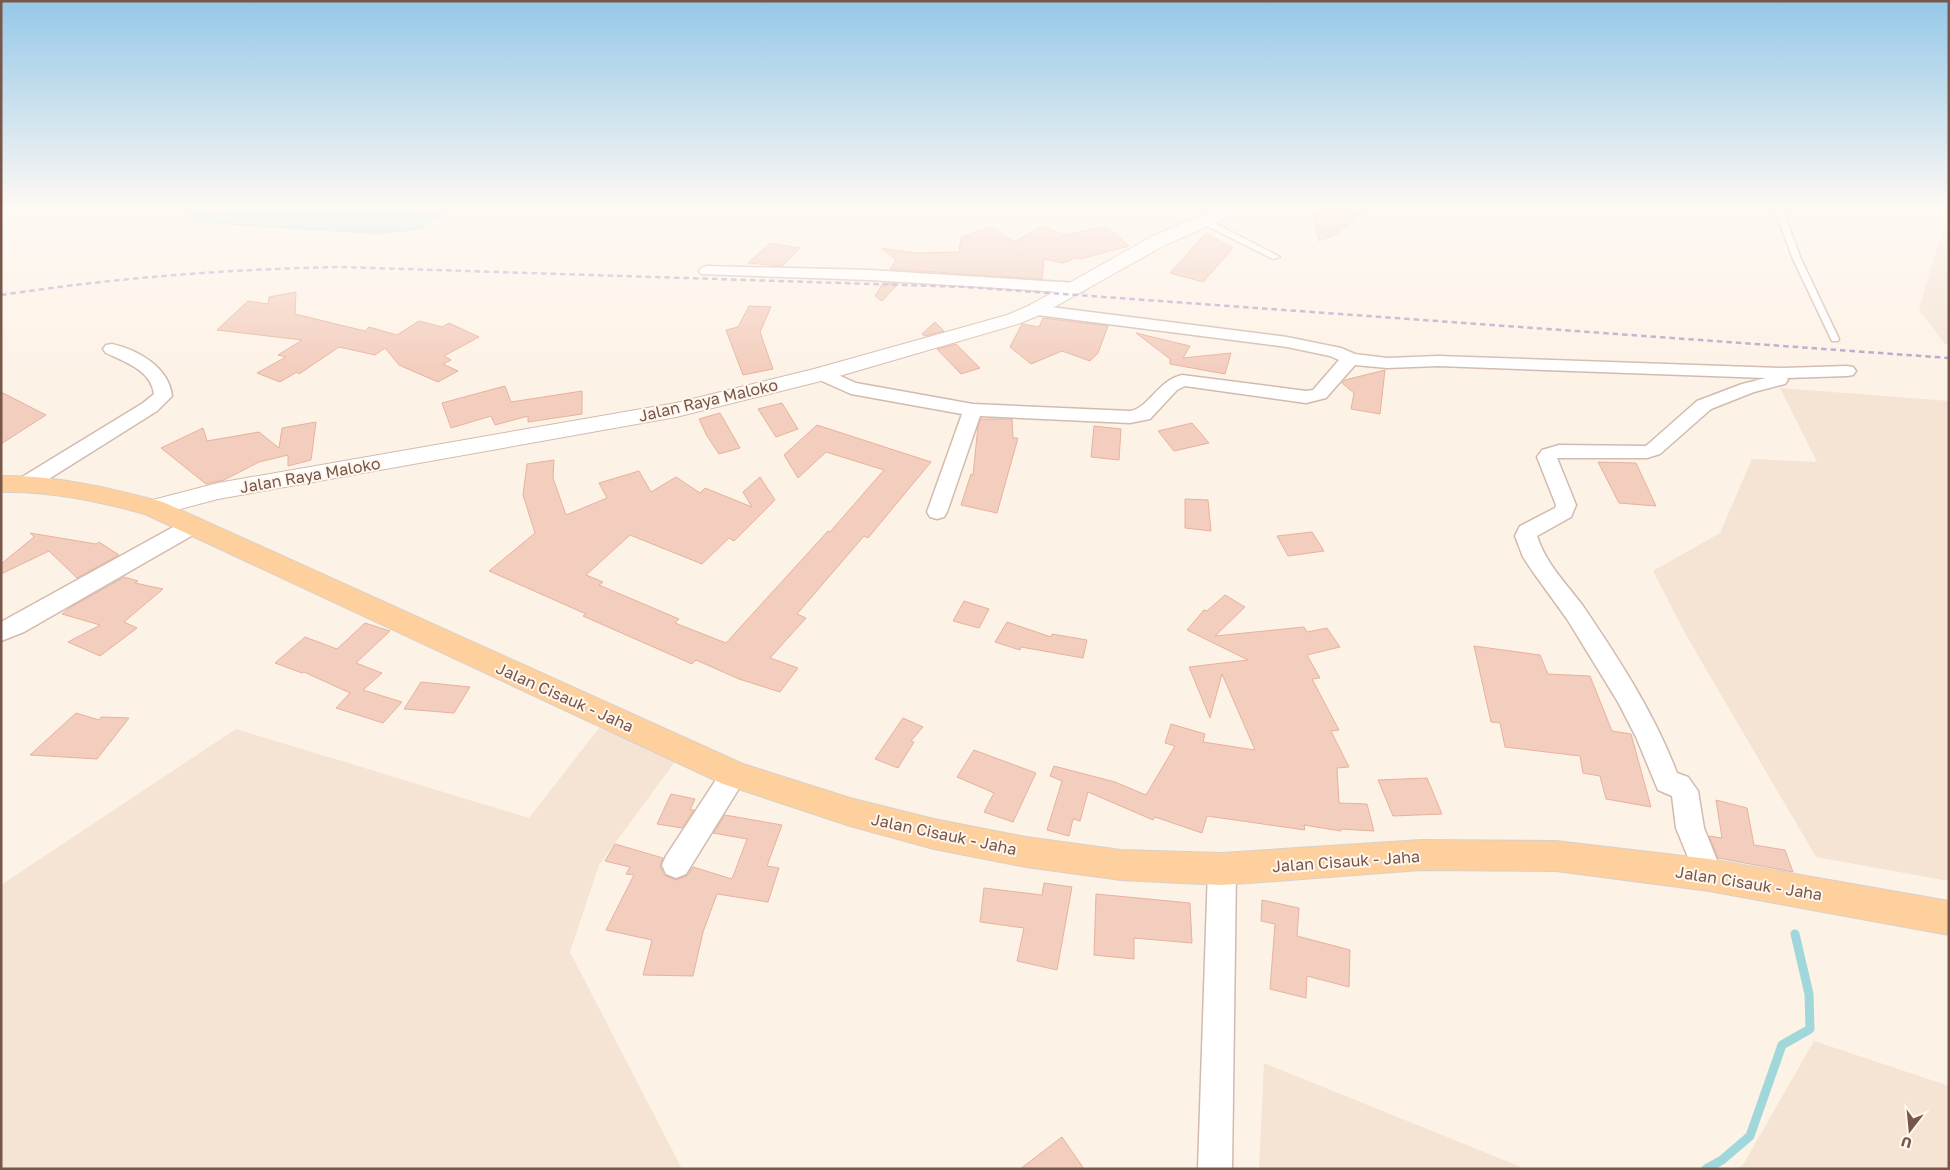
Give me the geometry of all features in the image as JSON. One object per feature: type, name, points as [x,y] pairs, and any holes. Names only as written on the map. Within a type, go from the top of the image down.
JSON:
[{"type":"main road","name":"Jalan Cisauk - Jaha","points":[[1,484],[29,482],[98,492],[154,508],[734,774],[850,812],[934,834],[1026,852],[1121,865],[1222,869],[1421,855],[1556,856],[1709,875],[1949,918]]},
{"type":"street","name":"Jalan Raya Maloko","points":[[154,508],[218,491],[676,410],[821,374],[992,326],[1035,310],[1122,263]]},
{"type":"street","points":[[708,271],[870,275],[1078,288]]},
{"type":"street","points":[[1035,310],[1287,342],[1335,352],[1351,359],[1387,363],[1438,361],[1821,373]]},
{"type":"street","points":[[29,482],[150,407],[163,396],[164,386],[154,371],[112,349]]},
{"type":"street","points":[[821,374],[852,388],[973,410],[1130,417],[1143,415],[1171,386],[1182,380],[1306,397],[1318,394],[1351,359]]},
{"type":"street","points":[[1709,875],[1690,828],[1685,791],[1679,785],[1667,782],[1660,762],[1630,700],[1574,611],[1536,559],[1526,536],[1528,531],[1566,510],[1566,505],[1547,457],[1549,454],[1559,451],[1647,452],[1653,450],[1704,405],[1712,401],[1764,383],[1821,373],[1847,371]]},
{"type":"street","points":[[937,512],[973,410]]},
{"type":"street","points":[[1,632],[16,626],[192,526]]},
{"type":"street","points":[[676,865],[734,774]]},
{"type":"street","points":[[1215,1169],[1222,869]]},
{"type":"lane","points":[[1799,263],[1835,339]]},
{"type":"shaded area","points":[[1932,263],[1949,263],[1949,344],[1945,344],[1919,310]]},
{"type":"shaded area","points":[[1780,388],[1949,401],[1949,881],[1816,857],[1686,635],[1653,571],[1720,533],[1752,459],[1817,462]]},
{"type":"shaded area","points":[[599,728],[677,759],[599,865],[570,952],[682,1169],[1,1169],[1,885],[236,729],[529,818]]},
{"type":"shaded area","points":[[1814,1041],[1949,1086],[1949,1169],[1735,1169],[1743,1165]]},
{"type":"shaded area","points":[[1264,1063],[1526,1169],[1259,1169]]},
{"type":"building","points":[[748,263],[785,263],[782,266]]},
{"type":"building","points":[[894,263],[1044,263],[1042,279],[890,269]]},
{"type":"building","points":[[1179,263],[1220,263],[1203,282],[1170,273]]},
{"type":"building","points":[[883,283],[898,284],[882,301],[875,296]]},
{"type":"building","points":[[296,292],[295,314],[365,331],[369,327],[397,335],[419,321],[442,327],[449,323],[479,337],[444,356],[451,360],[443,364],[458,371],[438,382],[399,365],[385,348],[375,355],[339,347],[299,374],[297,372],[280,382],[257,373],[286,357],[278,355],[302,340],[217,330],[248,301],[268,304],[269,297]]},
{"type":"building","points":[[749,306],[771,307],[760,332],[773,369],[743,375],[726,330],[738,327]]},
{"type":"building","points":[[1043,318],[1108,326],[1098,353],[1090,361],[1062,351],[1031,364],[1010,347],[1022,324],[1039,327]]},
{"type":"building","points":[[935,322],[944,331],[925,336],[922,334]]},
{"type":"building","points":[[1136,333],[1190,346],[1183,358],[1231,353],[1225,374],[1170,364],[1170,359]]},
{"type":"building","points":[[956,344],[980,368],[961,374],[937,349]]},
{"type":"building","points":[[1385,370],[1380,414],[1351,409],[1354,393],[1342,383],[1345,380]]},
{"type":"building","points":[[505,386],[511,402],[582,391],[582,414],[528,422],[528,416],[495,425],[491,416],[451,428],[442,403]]},
{"type":"building","points":[[1,392],[46,415],[1,444]]},
{"type":"building","points":[[782,403],[798,429],[776,437],[758,409]]},
{"type":"building","points":[[720,413],[740,448],[719,454],[699,419]]},
{"type":"building","points":[[981,419],[1012,419],[1013,438],[1018,438],[997,513],[961,505],[971,474],[973,475],[978,426]]},
{"type":"building","points":[[316,422],[311,460],[288,466],[288,455],[259,462],[224,480],[206,484],[161,448],[203,428],[207,441],[259,432],[279,448],[282,428]]},
{"type":"building","points":[[1192,423],[1209,443],[1174,451],[1158,431]]},
{"type":"building","points":[[817,425],[931,462],[868,538],[864,536],[797,614],[806,618],[770,658],[798,668],[780,692],[739,679],[696,660],[692,664],[583,616],[586,614],[489,571],[535,533],[523,495],[527,464],[554,460],[553,478],[566,515],[607,498],[599,483],[639,471],[651,492],[676,477],[700,493],[705,488],[752,507],[743,492],[760,477],[775,500],[734,541],[729,538],[702,564],[630,535],[586,575],[603,582],[599,585],[679,619],[675,623],[726,643],[828,531],[830,532],[884,470],[826,452],[798,478],[784,455]]},
{"type":"building","points":[[1094,426],[1121,429],[1119,460],[1091,457]]},
{"type":"building","points":[[1598,462],[1636,463],[1656,506],[1619,503]]},
{"type":"building","points":[[1185,499],[1208,500],[1211,531],[1185,528]]},
{"type":"building","points":[[1312,532],[1324,551],[1288,556],[1277,536]]},
{"type":"building","points":[[30,533],[96,544],[99,542],[119,555],[77,578],[49,551],[1,574],[1,564],[34,537]]},
{"type":"building","points":[[124,577],[138,581],[135,583],[163,589],[124,622],[137,628],[100,656],[68,642],[100,625],[62,614]]},
{"type":"building","points":[[1225,595],[1245,607],[1215,636],[1304,627],[1307,632],[1327,628],[1340,647],[1307,655],[1320,678],[1312,679],[1339,730],[1331,731],[1349,767],[1337,768],[1339,803],[1367,804],[1374,831],[1341,829],[1341,831],[1304,825],[1305,830],[1207,816],[1202,833],[1155,817],[1153,820],[1088,792],[1080,821],[1073,819],[1069,836],[1047,830],[1062,781],[1050,776],[1054,766],[1115,782],[1146,795],[1175,746],[1165,743],[1171,724],[1205,734],[1203,742],[1255,750],[1222,674],[1210,718],[1189,667],[1248,660],[1187,630],[1204,610],[1207,611]]},
{"type":"building","points":[[964,601],[989,609],[979,628],[953,621]]},
{"type":"building","points":[[1007,622],[1051,637],[1052,634],[1087,640],[1083,658],[1021,647],[1020,650],[995,642]]},
{"type":"building","points":[[365,623],[390,631],[356,663],[382,673],[363,690],[402,702],[383,723],[336,708],[350,693],[304,672],[302,673],[275,663],[305,637],[337,649]]},
{"type":"building","points":[[1474,646],[1540,655],[1548,674],[1590,676],[1612,731],[1631,734],[1651,807],[1606,799],[1600,776],[1583,773],[1580,756],[1505,747],[1500,723],[1491,722]]},
{"type":"building","points":[[421,682],[470,687],[454,713],[404,709]]},
{"type":"building","points":[[76,713],[99,720],[101,717],[129,718],[97,759],[30,755]]},
{"type":"building","points":[[903,718],[923,727],[911,741],[914,742],[898,768],[875,759]]},
{"type":"building","points":[[974,750],[1036,773],[1013,822],[984,812],[994,793],[957,777]]},
{"type":"building","points":[[1427,778],[1442,814],[1393,816],[1378,780]]},
{"type":"building","points":[[671,794],[695,799],[690,810],[694,810],[682,828],[657,824]]},
{"type":"building","points":[[1716,800],[1747,808],[1754,845],[1785,850],[1793,872],[1718,858],[1709,836],[1722,838]]},
{"type":"building","points":[[725,815],[782,825],[767,866],[779,868],[768,902],[717,894],[703,932],[693,976],[643,975],[652,940],[606,930],[634,875],[626,874],[630,867],[605,861],[615,844],[663,858],[660,866],[664,875],[675,880],[687,876],[693,867],[732,879],[747,839],[713,833]]},
{"type":"building","points":[[1044,883],[1072,887],[1057,970],[1017,961],[1024,928],[980,922],[984,888],[1042,895]]},
{"type":"building","points":[[1096,894],[1190,903],[1192,943],[1134,938],[1134,959],[1094,955]]},
{"type":"building","points":[[1262,900],[1299,908],[1297,936],[1350,950],[1349,987],[1307,976],[1306,998],[1270,989],[1275,924],[1261,921]]},
{"type":"building","points":[[1062,1137],[1084,1169],[1020,1169]]},
{"type":"waterway","points":[[1706,1169],[1722,1160],[1750,1136],[1782,1045],[1810,1029],[1809,994],[1795,934]]},
{"type":"railway","points":[[1,295],[171,275],[342,267],[966,287],[1949,358]]}]
